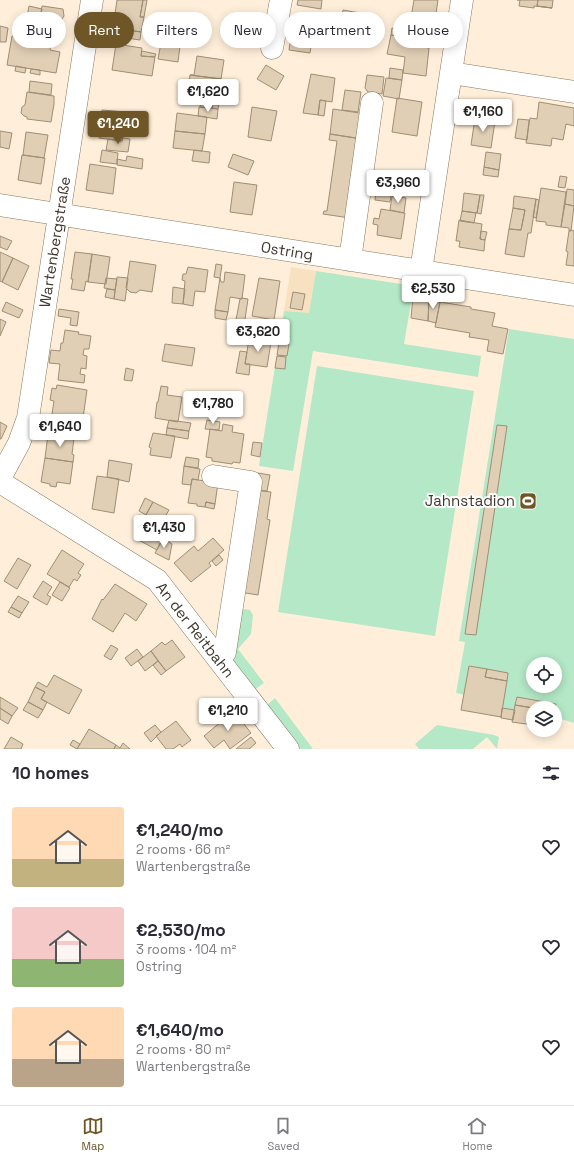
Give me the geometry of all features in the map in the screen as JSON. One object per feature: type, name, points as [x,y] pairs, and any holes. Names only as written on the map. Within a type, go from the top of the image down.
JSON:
[{"type":"street","name":"Wartenbergstraße","points":[[0,478],[19,443],[28,418],[58,214],[92,0]]},
{"type":"street","points":[[276,27],[281,0]]},
{"type":"street","points":[[421,271],[462,0]]},
{"type":"street","points":[[451,73],[574,92]]},
{"type":"street","points":[[350,260],[372,103]]},
{"type":"street","name":"Ostring","points":[[0,205],[574,295]]},
{"type":"street","points":[[213,476],[251,482],[225,652],[219,659]]},
{"type":"street","name":"An der Reitbahn","points":[[0,482],[158,580],[288,749]]},
{"type":"shaded area","points":[[291,267],[316,271],[309,314],[284,311]]},
{"type":"green space","points":[[316,271],[414,286],[404,344],[481,356],[478,377],[313,351],[293,471],[259,466],[284,311],[309,313]]},
{"type":"green space","name":"Jahnstadion","points":[[509,329],[574,339],[574,723],[562,719],[562,701],[526,701],[526,724],[512,722],[513,720],[500,717],[461,710],[464,695],[456,693],[465,642],[459,641]]},
{"type":"green space","points":[[317,366],[474,391],[435,636],[278,612]]},
{"type":"green space","points":[[237,608],[250,610],[253,615],[251,634],[238,649],[264,683],[254,690],[229,659]]},
{"type":"green space","points":[[275,698],[313,749],[299,749],[266,706]]},
{"type":"green space","points":[[437,725],[499,737],[497,749],[487,737],[473,749],[419,749],[415,744]]},
{"type":"building","points":[[117,0],[143,0],[140,17],[142,17],[141,32],[134,31],[134,12],[115,12]]},
{"type":"building","points":[[143,0],[147,0],[145,12],[142,12],[142,17],[140,17]]},
{"type":"building","points":[[298,0],[322,0],[321,9],[297,5]]},
{"type":"building","points":[[414,0],[438,0],[436,12],[412,12]]},
{"type":"building","points":[[520,0],[538,0],[537,6],[552,8],[519,6]]},
{"type":"building","points":[[538,0],[553,0],[552,8],[537,6]]},
{"type":"building","points":[[29,6],[42,9],[41,12],[28,12]]},
{"type":"building","points":[[42,6],[63,9],[63,12],[41,12]]},
{"type":"building","points":[[343,10],[354,12],[343,12]]},
{"type":"building","points":[[0,26],[8,28],[6,42],[0,42]]},
{"type":"building","points":[[392,28],[393,28],[393,35],[391,35]]},
{"type":"building","points":[[134,31],[141,32],[140,40],[134,39]]},
{"type":"building","points":[[391,35],[393,35],[393,48],[429,48],[426,76],[403,73],[405,57],[387,54]]},
{"type":"building","points":[[12,36],[12,48],[50,48],[50,50],[60,52],[56,73],[7,65]]},
{"type":"building","points":[[134,47],[142,48],[141,56],[155,57],[152,76],[112,70],[115,48],[134,48]]},
{"type":"building","points":[[160,48],[180,48],[178,62],[158,59]]},
{"type":"building","points":[[289,48],[311,48],[310,53],[289,50]]},
{"type":"building","points":[[142,51],[156,54],[155,57],[141,56]]},
{"type":"building","points":[[197,56],[224,60],[221,79],[190,75],[194,75]]},
{"type":"building","points":[[266,65],[284,76],[276,90],[257,79]]},
{"type":"building","points":[[16,66],[26,68],[25,73],[15,71]]},
{"type":"building","points":[[390,68],[403,70],[402,80],[389,78]]},
{"type":"building","points":[[31,69],[40,70],[40,75],[30,73]]},
{"type":"building","points":[[311,74],[335,78],[332,102],[320,100],[318,115],[303,113]]},
{"type":"building","points":[[190,75],[221,79],[217,79],[214,98],[187,94]]},
{"type":"building","points":[[367,75],[384,77],[382,94],[368,92],[365,88]]},
{"type":"building","points":[[386,78],[402,80],[399,99],[383,96]]},
{"type":"building","points":[[30,81],[52,84],[51,95],[29,92]]},
{"type":"building","points":[[345,90],[361,92],[358,112],[342,110]]},
{"type":"building","points":[[27,92],[54,96],[51,122],[27,119],[27,117],[21,113],[22,107],[25,105]]},
{"type":"building","points":[[397,98],[422,102],[417,136],[392,132]]},
{"type":"building","points":[[201,99],[213,101],[212,108],[200,107]]},
{"type":"building","points":[[320,100],[326,101],[324,116],[318,115]]},
{"type":"building","points":[[213,101],[219,102],[218,109],[212,108]]},
{"type":"building","points":[[539,102],[574,108],[574,126],[566,124],[563,140],[552,138],[551,146],[526,143],[530,118],[537,119]]},
{"type":"building","points":[[199,107],[218,109],[217,119],[198,116]]},
{"type":"building","points":[[252,107],[277,111],[271,141],[248,137]]},
{"type":"building","points":[[333,109],[366,114],[362,139],[330,134]]},
{"type":"building","points":[[102,110],[126,112],[122,141],[99,138]]},
{"type":"building","points":[[126,113],[138,114],[136,129],[124,127]]},
{"type":"building","points":[[177,113],[207,117],[205,134],[175,131]]},
{"type":"building","points":[[475,118],[495,121],[491,148],[471,145]]},
{"type":"building","points":[[518,119],[529,120],[527,140],[515,138]]},
{"type":"building","points":[[0,131],[12,133],[9,149],[0,147]]},
{"type":"building","points":[[175,131],[205,134],[202,151],[173,148]]},
{"type":"building","points":[[26,132],[48,135],[44,158],[23,155]]},
{"type":"building","points":[[330,134],[362,139],[350,218],[323,214],[324,211],[327,211],[337,141],[329,140]]},
{"type":"building","points":[[123,138],[130,139],[128,152],[106,150],[108,139],[122,141]]},
{"type":"building","points":[[102,150],[118,153],[117,164],[100,162]]},
{"type":"building","points":[[194,150],[210,152],[209,163],[192,161]]},
{"type":"building","points":[[486,152],[501,154],[499,170],[484,167]]},
{"type":"building","points":[[233,154],[254,161],[248,175],[228,167]]},
{"type":"building","points":[[22,155],[45,158],[41,184],[18,180]]},
{"type":"building","points":[[127,156],[143,159],[142,169],[117,165],[117,159],[126,161]]},
{"type":"building","points":[[90,164],[116,168],[113,194],[86,190]]},
{"type":"building","points":[[484,167],[499,170],[498,177],[483,175]]},
{"type":"building","points":[[560,176],[567,177],[565,188],[558,187]]},
{"type":"building","points":[[378,179],[393,181],[390,202],[375,200]]},
{"type":"building","points":[[234,182],[257,185],[252,215],[230,212]]},
{"type":"building","points":[[541,188],[566,192],[561,227],[546,225],[546,222],[536,221]]},
{"type":"building","points":[[567,189],[574,190],[574,206],[565,204]]},
{"type":"building","points":[[464,193],[480,195],[477,213],[462,211]]},
{"type":"building","points":[[480,195],[484,195],[481,214],[477,213]]},
{"type":"building","points":[[392,196],[406,198],[404,213],[390,210]]},
{"type":"building","points":[[514,196],[536,199],[531,233],[528,233],[524,257],[505,254],[509,229],[521,230],[525,210],[513,208]]},
{"type":"building","points":[[536,199],[539,200],[536,218],[533,217]]},
{"type":"building","points":[[565,204],[574,206],[571,231],[569,231],[569,228],[561,227]]},
{"type":"building","points":[[513,208],[525,210],[521,230],[509,229]]},
{"type":"building","points":[[381,209],[405,213],[401,239],[377,235],[378,225],[373,224],[374,218],[379,219]]},
{"type":"building","points":[[462,211],[476,213],[474,223],[460,221]]},
{"type":"building","points":[[459,220],[482,224],[480,239],[485,240],[484,251],[459,247],[460,241],[456,241]]},
{"type":"building","points":[[481,231],[487,232],[485,240],[480,239]]},
{"type":"building","points":[[569,231],[574,231],[574,266],[566,265],[568,252],[566,251]]},
{"type":"building","points":[[0,236],[12,241],[7,250],[0,247]]},
{"type":"building","points":[[0,252],[13,258],[2,282],[0,281]]},
{"type":"building","points":[[75,252],[92,254],[88,282],[86,281],[84,291],[71,289]]},
{"type":"building","points":[[92,254],[110,257],[106,284],[88,282]]},
{"type":"building","points":[[13,258],[29,266],[18,290],[2,282]]},
{"type":"building","points":[[130,261],[156,265],[152,292],[140,290],[136,293],[130,292],[126,288]]},
{"type":"building","points":[[216,264],[222,265],[220,278],[214,277]]},
{"type":"building","points":[[188,267],[208,270],[205,292],[195,291],[193,306],[183,304],[185,281],[182,280],[183,274],[186,274]]},
{"type":"building","points":[[225,272],[245,275],[242,299],[230,297],[228,312],[215,310],[220,278],[221,282],[224,282]]},
{"type":"building","points":[[117,277],[128,278],[125,301],[114,299]]},
{"type":"building","points":[[106,278],[117,279],[115,290],[104,288]]},
{"type":"building","points":[[259,278],[280,281],[274,320],[252,316]]},
{"type":"building","points":[[173,287],[185,289],[183,304],[172,303]]},
{"type":"building","points":[[107,289],[115,290],[114,299],[105,297]]},
{"type":"building","points":[[293,292],[305,294],[302,310],[290,308]]},
{"type":"building","points":[[413,296],[429,299],[428,321],[411,318]]},
{"type":"building","points":[[240,299],[248,299],[244,326],[235,325]]},
{"type":"building","points":[[429,299],[442,301],[440,302],[436,323],[428,321]]},
{"type":"building","points":[[6,302],[23,310],[19,318],[2,311]]},
{"type":"building","points":[[440,302],[495,313],[492,326],[508,329],[503,354],[487,351],[489,340],[469,337],[470,333],[435,327]]},
{"type":"building","points":[[59,309],[79,312],[77,326],[70,325],[71,318],[58,316]]},
{"type":"building","points":[[215,310],[228,312],[226,320],[215,318]]},
{"type":"building","points":[[0,319],[6,322],[0,336]]},
{"type":"building","points":[[65,330],[91,336],[89,349],[84,349],[83,355],[87,356],[86,369],[81,368],[80,374],[85,375],[84,383],[58,380],[60,364],[49,363],[51,350],[60,351]]},
{"type":"building","points":[[249,339],[271,342],[267,367],[245,364]]},
{"type":"building","points":[[279,343],[289,344],[287,356],[277,355]]},
{"type":"building","points":[[165,344],[195,348],[192,366],[162,361]]},
{"type":"building","points":[[240,351],[247,352],[245,364],[250,364],[249,375],[236,373]]},
{"type":"building","points":[[277,356],[286,357],[285,369],[275,368]]},
{"type":"building","points":[[126,368],[134,370],[132,381],[124,380]]},
{"type":"building","points":[[57,385],[87,390],[81,432],[53,428],[55,415],[52,414],[54,401],[50,400],[52,388],[56,389]]},
{"type":"building","points":[[161,386],[168,387],[167,395],[182,397],[178,422],[155,418]]},
{"type":"building","points":[[169,420],[191,423],[189,431],[167,428]]},
{"type":"building","points":[[207,420],[220,422],[219,430],[205,429]]},
{"type":"building","points":[[0,422],[7,426],[1,439],[0,439]]},
{"type":"building","points":[[223,424],[233,426],[232,432],[244,434],[240,463],[233,462],[232,464],[212,461],[212,458],[206,457],[210,429],[222,431]]},
{"type":"building","points":[[497,425],[507,426],[476,635],[465,634]]},
{"type":"building","points":[[167,428],[189,431],[188,439],[166,435]]},
{"type":"building","points":[[153,433],[175,436],[171,458],[150,455],[151,448],[149,447]]},
{"type":"building","points":[[48,434],[74,438],[72,454],[74,455],[73,462],[45,458]]},
{"type":"building","points":[[253,442],[262,443],[260,457],[251,455]]},
{"type":"building","points":[[186,457],[199,459],[198,468],[184,466]]},
{"type":"building","points":[[45,458],[73,462],[70,484],[57,482],[56,487],[41,482]]},
{"type":"building","points":[[109,460],[132,464],[129,482],[107,477]]},
{"type":"building","points":[[184,466],[200,469],[198,480],[192,479],[191,485],[182,484]]},
{"type":"building","points":[[258,473],[270,475],[267,491],[255,490]]},
{"type":"building","points":[[97,476],[119,479],[114,513],[92,509]]},
{"type":"building","points":[[192,479],[218,483],[215,504],[206,502],[205,507],[188,503]]},
{"type":"building","points":[[255,490],[271,492],[267,519],[270,520],[258,595],[240,592]]},
{"type":"building","points":[[145,498],[153,502],[146,515],[139,511]]},
{"type":"building","points":[[153,502],[169,510],[159,527],[167,531],[157,550],[135,538],[136,533]]},
{"type":"building","points":[[206,502],[215,504],[214,509],[205,507]]},
{"type":"building","points":[[163,538],[172,544],[169,560],[155,553]]},
{"type":"building","points":[[213,538],[224,550],[209,563],[211,566],[191,582],[174,563],[194,546],[198,551]]},
{"type":"building","points":[[62,550],[84,564],[78,573],[81,575],[77,581],[74,579],[69,587],[47,574]]},
{"type":"building","points":[[219,555],[223,560],[216,566],[212,561]]},
{"type":"building","points":[[18,558],[31,565],[17,589],[4,581]]},
{"type":"building","points":[[43,581],[52,587],[47,595],[51,597],[47,605],[33,597]]},
{"type":"building","points":[[60,582],[70,588],[62,601],[52,595]]},
{"type":"building","points":[[115,584],[147,604],[136,621],[125,613],[113,632],[92,619],[102,599],[103,600]]},
{"type":"building","points":[[18,596],[29,602],[22,613],[11,607]]},
{"type":"building","points":[[11,607],[22,613],[19,618],[8,612]]},
{"type":"building","points":[[172,640],[185,657],[166,671],[151,651],[162,642],[165,645]]},
{"type":"building","points":[[111,645],[118,649],[111,660],[104,656]]},
{"type":"building","points":[[137,649],[143,657],[131,666],[125,658]]},
{"type":"building","points":[[151,651],[158,661],[145,671],[138,661]]},
{"type":"building","points":[[158,661],[166,671],[161,675],[153,665]]},
{"type":"building","points":[[469,666],[487,669],[485,677],[507,681],[501,717],[461,710]]},
{"type":"building","points":[[487,669],[508,673],[507,681],[485,677]]},
{"type":"building","points":[[54,675],[82,690],[69,714],[41,699],[45,692],[35,687],[38,682],[47,687]]},
{"type":"building","points":[[35,687],[45,692],[41,699],[47,702],[43,710],[28,702]]},
{"type":"building","points":[[0,697],[18,708],[12,716],[0,708]]},
{"type":"building","points":[[517,697],[539,701],[526,701],[526,707],[515,705]]},
{"type":"building","points":[[28,702],[43,710],[38,718],[23,710]]},
{"type":"building","points":[[515,705],[526,707],[526,724],[512,722]]},
{"type":"building","points":[[0,708],[12,716],[8,724],[0,719]]},
{"type":"building","points":[[502,708],[515,710],[513,720],[501,718]]},
{"type":"building","points":[[234,711],[251,733],[230,749],[224,740],[214,748],[204,736]]},
{"type":"building","points":[[176,721],[191,740],[182,747],[180,744],[173,749],[166,749],[156,736]]},
{"type":"building","points":[[155,725],[161,732],[151,742],[144,733]]},
{"type":"building","points":[[89,729],[116,745],[114,749],[77,749]]},
{"type":"building","points":[[11,737],[23,744],[21,749],[4,749]]},
{"type":"building","points":[[251,737],[256,743],[249,749],[236,749]]},
{"type":"building","points":[[73,740],[80,744],[77,749],[70,745]]},
{"type":"building","points":[[123,743],[130,749],[114,749],[116,745],[120,748]]},
{"type":"place","name":"Jahnstadion","points":[[528,501]]}]
